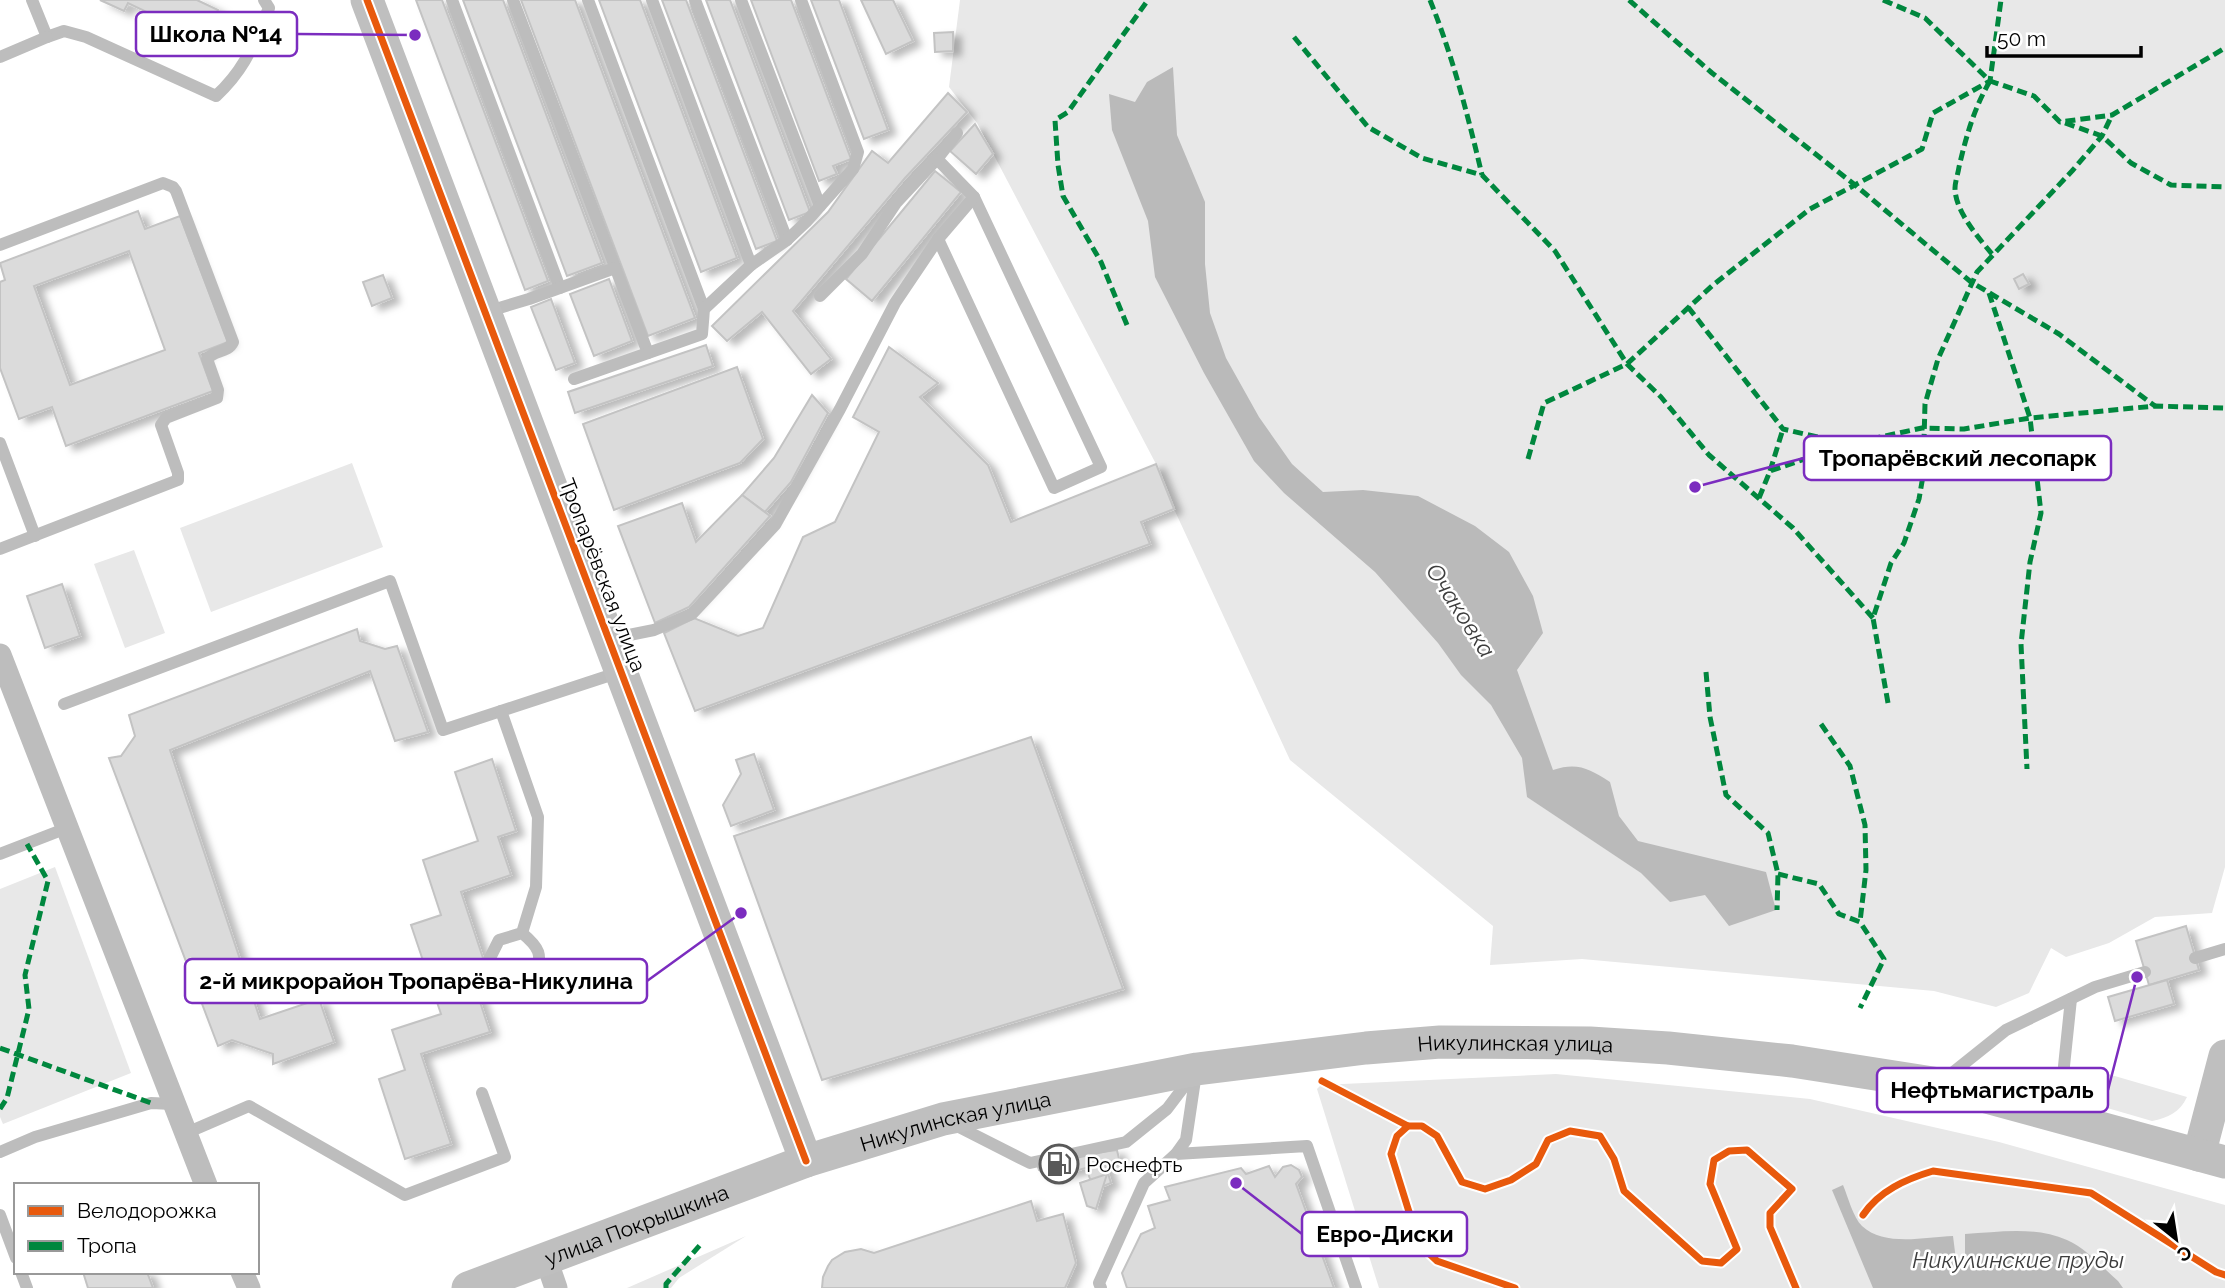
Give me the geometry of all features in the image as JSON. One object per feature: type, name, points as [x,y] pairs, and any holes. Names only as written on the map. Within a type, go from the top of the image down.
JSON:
[{"type":"main road","name":"Тропарёвская улица","points":[[368,0],[806,1161]]},
{"type":"main road","name":"Никулинская улица","points":[[806,1161],[943,1119],[1197,1069],[1366,1048],[1514,1041],[1668,1048],[1792,1060],[1939,1084],[2212,1159]]},
{"type":"main road","points":[[2212,1159],[2225,1056]]},
{"type":"main road","name":"улица Покрышкина","points":[[468,1288],[551,1273],[806,1161]]},
{"type":"street","points":[[0,655],[205,1183]]},
{"type":"lane","points":[[32,0],[47,37]]},
{"type":"lane","points":[[0,57],[64,32],[86,37],[216,96],[246,62],[269,8],[264,0]]},
{"type":"lane","points":[[452,0],[560,288]]},
{"type":"lane","points":[[513,0],[648,353]]},
{"type":"lane","points":[[574,379],[702,334],[704,309],[588,0]]},
{"type":"lane","points":[[652,0],[751,265]]},
{"type":"lane","points":[[695,0],[787,240]]},
{"type":"lane","points":[[741,0],[820,206]]},
{"type":"lane","points":[[704,309],[751,265],[787,240],[853,169],[858,152],[801,0]]},
{"type":"lane","points":[[820,296],[862,254],[896,203],[957,133]]},
{"type":"lane","points":[[937,159],[974,197],[1101,467],[1054,488],[938,239]]},
{"type":"lane","points":[[0,245],[163,183],[169,184],[176,191],[233,342],[228,348],[207,359],[218,390],[217,398],[166,418],[161,425],[178,473],[178,481],[0,549]]},
{"type":"lane","points":[[608,639],[654,630],[692,614],[775,525],[895,303],[938,239],[974,197]]},
{"type":"lane","points":[[485,312],[615,268]]},
{"type":"lane","points":[[0,443],[35,536]]},
{"type":"lane","points":[[64,704],[390,581],[443,730],[621,671]]},
{"type":"lane","points":[[501,711],[538,817],[536,887],[522,933]]},
{"type":"lane","points":[[0,854],[67,828]]},
{"type":"lane","points":[[522,933],[536,944],[541,959],[537,976],[517,986],[499,980],[488,962],[499,940],[522,933]]},
{"type":"lane","points":[[2195,958],[2225,949]]},
{"type":"lane","points":[[1939,1084],[2006,1030],[2095,987],[2146,972]]},
{"type":"lane","points":[[2071,999],[2064,1091],[2074,1121]]},
{"type":"lane","points":[[943,1119],[1030,1163],[1126,1142],[1167,1109],[1197,1069]]},
{"type":"lane","points":[[1101,1288],[1099,1283],[1144,1183],[1176,1154],[1186,1140],[1197,1069]]},
{"type":"lane","points":[[184,1133],[249,1106],[405,1195],[505,1157],[482,1093]]},
{"type":"lane","points":[[0,1152],[35,1137],[151,1103],[173,1104]]},
{"type":"lane","points":[[1176,1154],[1307,1146],[1356,1288]]},
{"type":"lane","points":[[0,1215],[14,1253]]},
{"type":"shaded area","points":[[960,0],[2225,0],[2225,867],[2212,913],[2155,917],[2109,943],[2066,957],[2051,948],[2029,993],[1996,1007],[1934,991],[1582,959],[1490,965],[1493,926],[1290,760],[1174,509],[1156,464],[977,123],[949,87]]},
{"type":"shaded area","points":[[352,463],[383,547],[211,612],[180,528]]},
{"type":"shaded area","points":[[134,550],[165,633],[125,648],[94,564]]},
{"type":"shaded area","points":[[55,867],[131,1073],[3,1124],[0,1117],[0,889]]},
{"type":"shaded area","points":[[2094,1070],[2187,1097],[2173,1114],[2152,1121],[2097,1105],[2089,1097]]},
{"type":"shaded area","points":[[1556,1074],[1810,1099],[1999,1142],[2225,1205],[2225,1288],[1379,1288],[1317,1089],[1321,1085]]},
{"type":"shaded area","points":[[746,1236],[679,1278],[671,1288],[627,1288]]},
{"type":"water","name":"Очаковка","points":[[1173,67],[1177,135],[1205,202],[1205,264],[1210,313],[1226,358],[1259,417],[1292,464],[1323,492],[1363,490],[1418,496],[1475,526],[1509,552],[1533,596],[1543,633],[1517,670],[1553,770],[1583,768],[1610,782],[1619,816],[1638,841],[1766,872],[1776,910],[1729,926],[1705,895],[1670,902],[1641,873],[1527,797],[1522,758],[1491,705],[1461,675],[1438,643],[1375,572],[1284,493],[1254,461],[1204,373],[1155,277],[1148,221],[1112,130],[1109,94],[1135,102],[1147,82]]},
{"type":"water","name":"Никулинские пруды","points":[[1843,1185],[1853,1212],[1862,1226],[1882,1237],[1905,1239],[1953,1236],[1956,1260],[1965,1260],[1965,1234],[2017,1231],[2042,1233],[2067,1240],[2081,1248],[2123,1288],[1873,1288],[1832,1190]]},
{"type":"building","points":[[100,0],[197,0],[218,10],[216,15],[222,17],[209,45],[203,42],[200,48],[150,25],[155,16],[128,3],[124,11]]},
{"type":"building","points":[[416,0],[442,0],[548,281],[525,290]]},
{"type":"building","points":[[463,0],[503,0],[602,263],[567,276]]},
{"type":"building","points":[[521,0],[575,0],[695,318],[648,336]]},
{"type":"building","points":[[599,0],[640,0],[737,258],[701,272]]},
{"type":"building","points":[[662,0],[686,0],[777,241],[756,249]]},
{"type":"building","points":[[706,0],[730,0],[810,212],[789,220]]},
{"type":"building","points":[[751,0],[791,0],[851,159],[833,166],[837,174],[819,181]]},
{"type":"building","points":[[811,0],[839,0],[888,130],[864,139]]},
{"type":"building","points":[[861,0],[893,0],[913,41],[886,54]]},
{"type":"building","points":[[953,32],[953,51],[935,52],[934,33]]},
{"type":"building","points":[[948,93],[967,112],[905,178],[793,311],[831,359],[811,374],[762,312],[727,341],[712,326],[828,212],[872,151],[888,163]]},
{"type":"building","points":[[975,124],[993,154],[976,174],[950,151]]},
{"type":"building","points":[[935,171],[961,192],[872,301],[846,279]]},
{"type":"building","points":[[138,211],[145,229],[180,216],[228,342],[199,353],[213,391],[66,446],[52,407],[19,419],[0,368],[0,282],[5,280],[0,263]],"holes":[[[129,251],[165,350],[70,385],[34,286]]]},
{"type":"building","points":[[2023,274],[2029,284],[2019,289],[2014,279]]},
{"type":"building","points":[[383,275],[392,298],[372,306],[363,282]]},
{"type":"building","points":[[609,279],[632,341],[594,356],[570,294]]},
{"type":"building","points":[[551,299],[575,363],[556,370],[531,307]]},
{"type":"building","points":[[706,345],[713,366],[575,413],[568,392]]},
{"type":"building","points":[[889,347],[938,383],[920,397],[988,465],[1011,522],[1156,464],[1174,509],[1141,522],[1150,544],[695,711],[664,633],[694,618],[738,636],[763,628],[803,537],[835,522],[879,432],[853,417]]},
{"type":"building","points":[[737,367],[763,439],[740,463],[614,510],[583,424]]},
{"type":"building","points":[[812,395],[828,413],[791,482],[765,512],[742,495],[774,458]]},
{"type":"building","points":[[742,495],[770,516],[689,607],[655,623],[618,526],[682,503],[696,542]]},
{"type":"building","points":[[62,584],[80,636],[45,648],[27,596]]},
{"type":"building","points":[[357,629],[360,641],[385,649],[397,646],[428,732],[395,741],[370,671],[170,750],[260,1019],[319,999],[334,1042],[273,1064],[273,1054],[232,1040],[218,1046],[109,758],[121,756],[135,736],[129,715]]},
{"type":"building","points":[[1031,737],[1123,989],[822,1080],[734,836]]},
{"type":"building","points":[[754,754],[774,810],[731,826],[723,805],[741,774],[736,760]]},
{"type":"building","points":[[492,759],[516,831],[498,837],[511,875],[461,892],[487,970],[471,975],[490,1032],[421,1054],[451,1144],[405,1159],[379,1079],[405,1070],[392,1030],[441,1014],[411,925],[441,915],[423,860],[478,841],[455,772]]},
{"type":"building","points":[[2186,926],[2199,970],[2149,985],[2136,941]]},
{"type":"building","points":[[2167,980],[2174,1004],[2115,1021],[2108,997]]},
{"type":"building","points":[[1117,1150],[1119,1159],[1105,1164],[1111,1183],[1094,1190],[1086,1168],[1052,1177],[1039,1170],[1036,1161]]},
{"type":"building","points":[[1291,1165],[1299,1170],[1302,1177],[1296,1184],[1334,1288],[1127,1288],[1122,1273],[1141,1234],[1155,1228],[1148,1206],[1170,1200],[1165,1187],[1241,1168],[1246,1174],[1269,1166],[1275,1177],[1283,1167]]},
{"type":"building","points":[[1107,1174],[1096,1209],[1087,1206],[1080,1183]]},
{"type":"building","points":[[1031,1201],[1037,1221],[1063,1214],[1076,1263],[1065,1288],[822,1288],[828,1266],[845,1252],[861,1249],[874,1253]]},
{"type":"building","points":[[84,1274],[148,1274],[153,1288],[88,1288]]},
{"type":"marked path","points":[[1127,325],[1101,262],[1063,196],[1055,120],[1068,112],[1148,0]]},
{"type":"marked path","points":[[1430,0],[1446,43],[1482,175]]},
{"type":"marked path","points":[[1629,0],[1712,73],[1855,185],[1971,282],[2059,334],[2155,406]]},
{"type":"marked path","points":[[1883,0],[1925,18],[1990,81],[2034,96],[2060,122],[2112,115],[2225,48]]},
{"type":"marked path","points":[[1528,459],[1544,403],[1627,364],[1713,285],[1810,209],[1922,149],[1933,113],[1990,81],[2001,0]]},
{"type":"marked path","points":[[1294,37],[1368,127],[1422,158],[1482,175],[1555,251],[1627,364],[1661,397],[1709,455],[1793,528],[1873,618]]},
{"type":"marked path","points":[[1990,81],[1971,123],[1955,188],[1963,215],[1992,254]]},
{"type":"marked path","points":[[1888,703],[1873,618],[1891,563],[1904,543],[1919,499],[1923,476],[1925,404],[1938,359],[1977,272],[2072,171],[2102,136],[2112,115]]},
{"type":"marked path","points":[[2065,123],[2102,136],[2131,163],[2171,185],[2225,187]]},
{"type":"marked path","points":[[1989,293],[2030,418],[2041,513],[2030,562],[2021,644],[2027,769]]},
{"type":"marked path","points":[[1688,307],[1783,429],[1848,444]]},
{"type":"marked path","points":[[1759,498],[1770,471],[1848,444],[1922,428],[1964,429],[2030,418],[2155,406],[2225,408]]},
{"type":"marked path","points":[[1770,471],[1783,429]]},
{"type":"marked path","points":[[1706,672],[1710,717],[1726,795],[1768,833],[1778,874],[1777,910]]},
{"type":"marked path","points":[[1821,724],[1850,766],[1865,825],[1866,870],[1860,922]]},
{"type":"marked path","points":[[0,1109],[7,1098],[29,1009],[25,975],[48,881],[27,844]]},
{"type":"marked path","points":[[1778,874],[1819,884],[1839,914],[1860,922],[1884,959],[1860,1008]]},
{"type":"marked path","points":[[0,1048],[151,1103]]},
{"type":"marked path","points":[[666,1288],[666,1284],[700,1245]]},
{"type":"cycle path","points":[[367,0],[806,1161]]},
{"type":"cycle path","points":[[1322,1081],[1408,1126]]},
{"type":"cycle path","points":[[1515,1288],[1437,1261],[1419,1244],[1391,1154],[1397,1136],[1408,1126],[1422,1126],[1437,1136],[1462,1182],[1485,1189],[1511,1180],[1536,1164],[1548,1140],[1570,1131],[1600,1136],[1614,1159],[1624,1191],[1702,1261],[1721,1263],[1737,1249],[1710,1184],[1714,1160],[1729,1151],[1747,1150],[1792,1189],[1770,1213],[1770,1227],[1796,1288]]},
{"type":"cycle path","points":[[1863,1215],[1877,1199],[1894,1187],[1933,1171],[2091,1193],[2216,1272],[2225,1275]]},
{"type":"place","name":"Школа №14","points":[[415,35]]},
{"type":"place","name":"Тропарёвский лесопарк","points":[[1695,487]]},
{"type":"place","name":"2-й микрорайон Тропарёва-Никулина","points":[[741,913]]},
{"type":"place","name":"Нефтьмагистраль","points":[[2137,977]]},
{"type":"place","name":"Роснефть","points":[[1059,1164]]},
{"type":"place","name":"Евро-Диски","points":[[1236,1183]]}]
